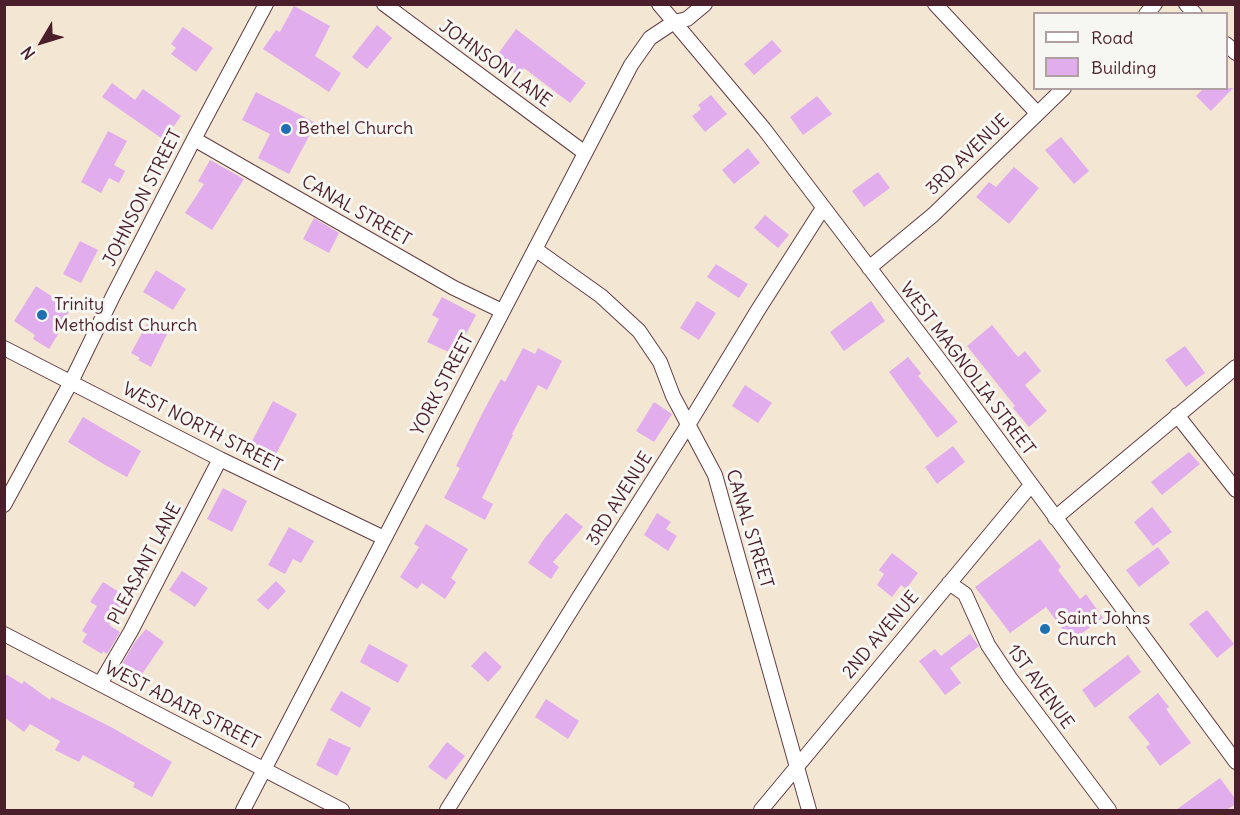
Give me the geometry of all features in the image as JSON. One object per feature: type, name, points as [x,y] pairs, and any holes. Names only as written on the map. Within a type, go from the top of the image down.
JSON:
[{"type":"street","name":"JOHNSON STREET","points":[[4,505],[71,382],[113,296],[266,4]]},
{"type":"street","name":"JOHNSON LANE","points":[[384,4],[585,153]]},
{"type":"street","name":"WEST MAGNOLIA STREET","points":[[659,4],[764,129],[1236,762]]},
{"type":"street","name":"YORK STREET","points":[[243,810],[631,65],[650,38],[674,22],[687,19],[705,4]]},
{"type":"street","points":[[935,4],[1036,113]]},
{"type":"street","name":"3RD AVENUE","points":[[869,268],[933,215],[1062,90]]},
{"type":"street","name":"CANAL STREET","points":[[194,139],[454,288],[502,312]]},
{"type":"street","name":"3RD AVENUE","points":[[447,810],[823,208]]},
{"type":"street","name":"CANAL STREET","points":[[535,249],[585,283],[639,331],[660,362],[673,396],[715,475],[809,810]]},
{"type":"street","name":"WEST NORTH STREET","points":[[4,348],[220,459],[384,538]]},
{"type":"street","points":[[1055,518],[1236,367]]},
{"type":"street","points":[[1177,415],[1236,490]]},
{"type":"street","name":"PLEASANT LANE","points":[[100,684],[131,631],[220,459]]},
{"type":"street","name":"2ND AVENUE","points":[[761,810],[1031,485]]},
{"type":"street","name":"1ST AVENUE","points":[[949,583],[965,594],[988,645],[1109,810]]},
{"type":"street","name":"WEST ADAIR STREET","points":[[4,634],[342,810]]},
{"type":"building","points":[[294,6],[330,26],[315,56],[341,73],[329,92],[263,49],[276,30],[280,32]]},
{"type":"building","points":[[377,25],[392,38],[367,69],[352,57]]},
{"type":"building","points":[[183,27],[213,48],[196,72],[171,54],[176,48],[171,44]]},
{"type":"building","points":[[516,29],[586,83],[570,103],[524,68],[519,76],[503,64],[506,60],[498,54]]},
{"type":"building","points":[[772,40],[782,51],[754,75],[744,64]]},
{"type":"building","points":[[112,83],[135,100],[143,89],[181,116],[164,140],[102,97]]},
{"type":"building","points":[[1233,88],[1211,111],[1196,96],[1202,90]]},
{"type":"building","name":"Bethel Church","points":[[256,92],[316,123],[289,174],[258,158],[270,134],[242,120]]},
{"type":"building","points":[[711,95],[727,114],[705,132],[692,116],[701,109],[698,105]]},
{"type":"building","points":[[817,96],[832,114],[803,135],[790,117]]},
{"type":"building","points":[[108,131],[127,141],[114,165],[125,171],[119,183],[109,178],[101,193],[81,182]]},
{"type":"building","points":[[1061,137],[1089,171],[1074,184],[1045,150]]},
{"type":"building","points":[[748,148],[760,163],[734,184],[722,170]]},
{"type":"building","points":[[210,160],[244,179],[212,230],[185,213],[204,184],[198,181]]},
{"type":"building","points":[[1014,167],[1039,188],[1009,224],[976,197],[989,182],[996,187]]},
{"type":"building","points":[[878,172],[890,188],[864,207],[852,191]]},
{"type":"building","points":[[765,215],[789,235],[778,248],[754,228]]},
{"type":"building","points":[[314,218],[339,233],[329,253],[303,239]]},
{"type":"building","points":[[80,241],[98,250],[81,283],[63,274]]},
{"type":"building","points":[[716,264],[748,284],[739,298],[707,277]]},
{"type":"building","points":[[156,270],[186,289],[173,310],[143,292]]},
{"type":"building","name":"Trinity Methodist Church","points":[[36,286],[71,309],[49,349],[33,339],[35,335],[14,321]]},
{"type":"building","points":[[442,297],[476,315],[455,355],[427,342],[439,319],[432,315]]},
{"type":"building","points":[[697,301],[716,313],[699,340],[680,328]]},
{"type":"building","points":[[871,301],[885,321],[844,351],[830,332]]},
{"type":"building","points":[[147,324],[161,332],[163,329],[168,332],[151,367],[131,353]]},
{"type":"building","points":[[992,325],[1018,357],[1025,351],[1041,371],[1025,385],[1047,411],[1029,427],[967,346]]},
{"type":"building","points":[[1185,346],[1205,373],[1186,387],[1165,360]]},
{"type":"building","points":[[523,348],[535,354],[538,348],[562,361],[547,390],[538,385],[512,434],[482,498],[493,504],[485,520],[444,498],[460,468],[456,466],[484,410],[501,379],[505,382]]},
{"type":"building","points":[[908,357],[921,373],[918,376],[958,422],[937,438],[889,372]]},
{"type":"building","points":[[745,385],[772,403],[758,423],[732,406]]},
{"type":"building","points":[[273,401],[297,414],[275,456],[251,443]]},
{"type":"building","points":[[654,402],[672,414],[654,442],[636,431]]},
{"type":"building","points":[[83,417],[141,451],[127,477],[68,442]]},
{"type":"building","points":[[953,446],[965,462],[937,484],[925,467]]},
{"type":"building","points":[[1189,452],[1200,464],[1162,495],[1151,482]]},
{"type":"building","points":[[223,488],[247,501],[232,532],[207,519]]},
{"type":"building","points":[[1152,507],[1172,532],[1153,546],[1134,522]]},
{"type":"building","points":[[566,513],[583,527],[553,562],[559,567],[551,579],[528,563]]},
{"type":"building","points":[[657,513],[671,522],[666,529],[677,536],[668,551],[644,535]]},
{"type":"building","points":[[426,524],[468,549],[451,578],[456,582],[445,599],[422,583],[417,589],[400,577],[419,547],[414,544]]},
{"type":"building","points":[[289,527],[314,541],[301,563],[293,559],[285,574],[268,565]]},
{"type":"building","points":[[1040,539],[1061,567],[1058,570],[1080,599],[1086,594],[1103,618],[1071,641],[1046,607],[1010,633],[975,587]]},
{"type":"building","points":[[1158,547],[1170,563],[1139,587],[1126,570]]},
{"type":"building","points":[[892,553],[918,573],[906,589],[901,585],[892,597],[877,585],[884,574],[879,570]]},
{"type":"building","points":[[182,571],[208,588],[195,607],[169,590]]},
{"type":"building","points":[[276,581],[286,591],[268,610],[257,600]]},
{"type":"building","points":[[103,582],[127,597],[109,625],[120,632],[107,654],[103,651],[102,654],[82,642],[87,634],[82,631],[97,606],[90,602]]},
{"type":"building","points":[[1207,610],[1234,644],[1217,658],[1189,624]]},
{"type":"building","points":[[146,629],[164,642],[140,677],[122,664]]},
{"type":"building","points":[[970,634],[979,646],[950,668],[961,683],[945,695],[919,661],[935,649],[941,656]]},
{"type":"building","points":[[369,644],[408,665],[398,683],[360,662]]},
{"type":"building","points":[[485,651],[502,667],[488,682],[471,666]]},
{"type":"building","points":[[1128,655],[1141,672],[1095,708],[1082,690]]},
{"type":"building","points":[[4,673],[22,684],[24,681],[50,700],[51,697],[111,727],[172,762],[152,797],[133,787],[135,783],[83,755],[79,762],[55,750],[60,741],[30,724],[24,732],[4,717]]},
{"type":"building","points":[[341,691],[371,708],[360,728],[330,710]]},
{"type":"building","points":[[1158,693],[1169,707],[1166,709],[1191,743],[1160,766],[1146,747],[1150,744],[1128,717]]},
{"type":"building","points":[[546,699],[579,721],[568,739],[535,717]]},
{"type":"building","points":[[329,738],[351,748],[337,776],[316,765]]},
{"type":"building","points":[[447,742],[465,756],[446,780],[428,767]]},
{"type":"building","points":[[1220,778],[1236,800],[1236,804],[1226,810],[1176,810]]},
{"type":"place","name":"Bethel Church","points":[[286,129]]},
{"type":"place","name":"Trinity Methodist Church","points":[[42,315]]},
{"type":"place","name":"Saint Johns Church","points":[[1045,629]]}]
